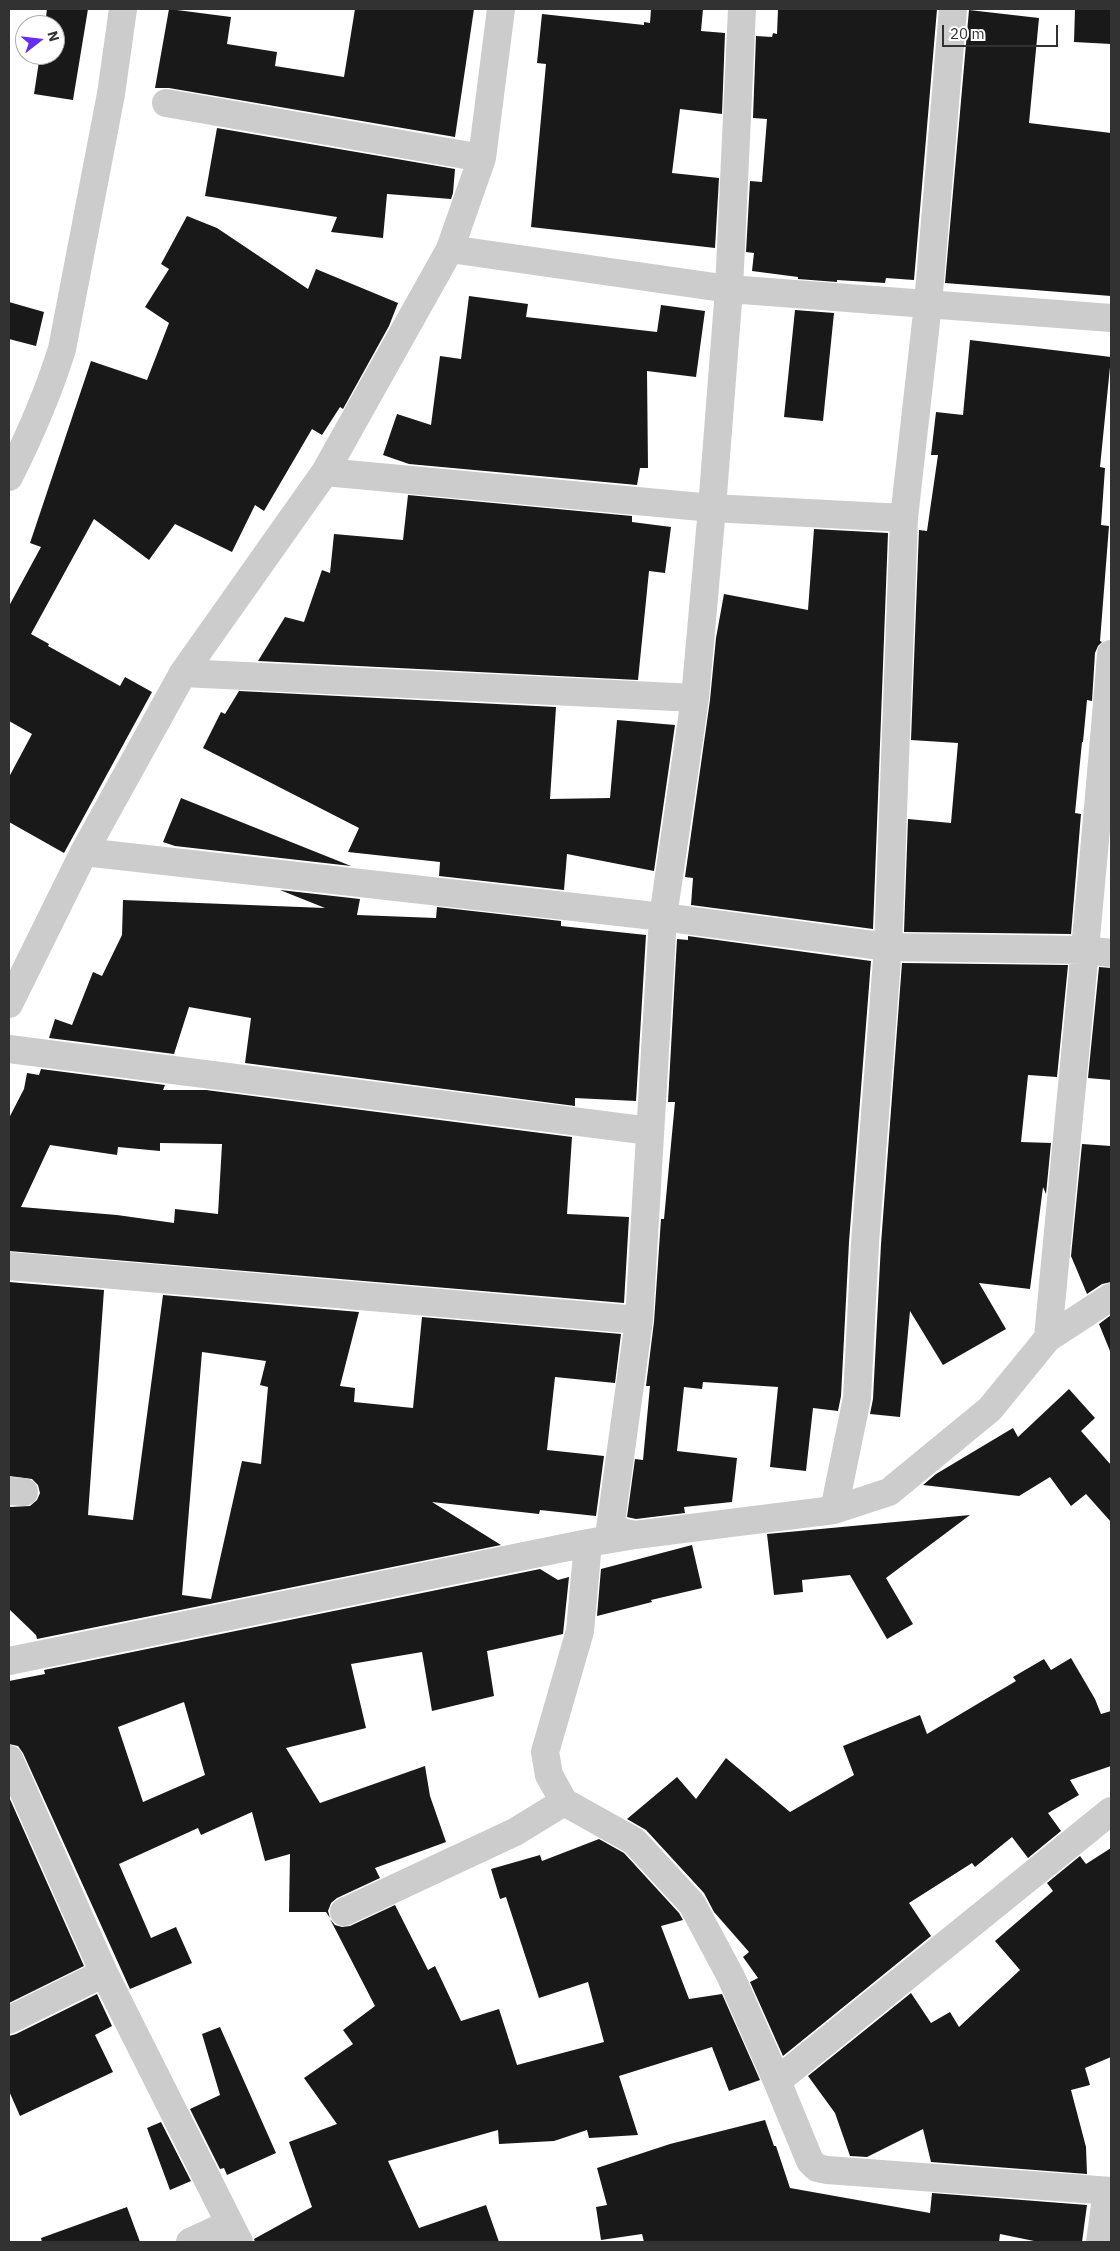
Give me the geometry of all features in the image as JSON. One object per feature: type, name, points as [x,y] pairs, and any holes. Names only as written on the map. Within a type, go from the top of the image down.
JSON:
[{"type":"street","points":[[9,477],[33,428],[51,384],[62,349],[110,94],[123,9]]},
{"type":"street","points":[[9,1004],[84,852],[183,673],[325,472],[450,249],[482,158],[501,9]]},
{"type":"street","points":[[635,1535],[610,1529],[638,1320],[663,917],[696,698],[729,289],[742,9]]},
{"type":"street","points":[[834,1510],[857,1398],[865,1242],[888,947],[904,518],[928,304],[953,9]]},
{"type":"street","points":[[166,103],[482,158]]},
{"type":"street","points":[[450,249],[729,289],[1111,318]]},
{"type":"street","points":[[325,472],[712,508],[904,518]]},
{"type":"street","points":[[1048,1338],[1084,950],[1096,854],[1111,654]]},
{"type":"street","points":[[183,673],[696,698]]},
{"type":"street","points":[[84,852],[663,917],[888,947],[1084,950],[1111,953]]},
{"type":"street","points":[[9,1049],[650,1131]]},
{"type":"street","points":[[9,1266],[638,1320]]},
{"type":"street","points":[[9,1661],[588,1543],[635,1535],[834,1510],[889,1492],[990,1409],[1048,1338],[1111,1297]]},
{"type":"street","points":[[588,1543],[580,1632],[545,1752],[549,1775],[564,1802],[634,1841],[692,1904],[731,1977],[810,2161],[817,2168],[1109,2191],[1100,2242]]},
{"type":"street","points":[[9,1759],[104,1973],[234,2233],[190,2242]]},
{"type":"street","points":[[344,1912],[516,1832],[564,1802]]},
{"type":"street","points":[[777,2081],[1111,1811]]},
{"type":"street","points":[[9,2020],[104,1973]]},
{"type":"building","points":[[47,9],[88,9],[73,100],[34,94],[38,65],[65,65],[65,15],[46,15]]},
{"type":"building","points":[[169,9],[231,17],[227,44],[277,52],[275,66],[344,77],[355,9],[474,9],[455,137],[169,88],[155,88]]},
{"type":"building","points":[[651,9],[703,9],[701,31],[725,33],[722,114],[680,109],[672,173],[719,178],[715,248],[531,227],[546,64],[537,63],[542,14],[644,25],[644,22],[650,23]]},
{"type":"building","points":[[778,9],[937,9],[914,280],[886,278],[885,283],[837,280],[837,282],[798,279],[798,277],[752,271],[754,253],[746,252],[750,181],[762,182],[767,119],[753,118],[756,36],[772,37],[773,33],[777,34]]},
{"type":"building","points":[[1075,9],[1111,9],[1111,44],[1074,42]]},
{"type":"building","points":[[969,10],[1039,18],[1029,123],[1111,133],[1111,296],[945,283]]},
{"type":"building","points":[[217,128],[455,169],[453,193],[451,199],[387,194],[383,238],[331,232],[337,217],[205,196]]},
{"type":"building","points":[[187,216],[217,228],[308,289],[316,269],[398,303],[389,326],[343,409],[340,407],[322,435],[312,429],[264,511],[255,505],[232,552],[175,524],[149,560],[94,519],[31,634],[49,644],[48,646],[120,686],[125,677],[152,692],[64,853],[9,822],[9,777],[32,734],[9,721],[9,606],[41,547],[30,543],[91,361],[147,380],[169,323],[145,307],[169,269],[161,264]]},
{"type":"building","points":[[469,296],[528,304],[526,317],[657,332],[661,305],[705,311],[696,377],[647,371],[648,468],[640,468],[637,485],[409,464],[383,455],[397,414],[431,425],[440,356],[461,359]]},
{"type":"building","points":[[9,302],[44,312],[36,346],[9,339]]},
{"type":"building","points":[[795,310],[834,313],[823,421],[784,417]]},
{"type":"building","points":[[970,340],[1111,357],[1100,467],[1105,468],[1101,525],[1109,526],[1100,641],[1102,642],[1095,653],[1092,701],[1087,700],[1082,742],[1075,813],[1081,814],[1071,934],[904,932],[908,819],[951,823],[958,743],[911,740],[919,530],[927,531],[938,455],[931,455],[936,412],[963,415]]},
{"type":"building","points":[[408,495],[632,516],[632,522],[671,527],[665,573],[649,571],[638,680],[258,661],[285,617],[304,622],[322,570],[330,573],[334,534],[403,540]]},
{"type":"building","points":[[814,529],[888,533],[873,929],[691,905],[693,878],[685,877],[710,700],[716,638],[724,594],[808,610]]},
{"type":"building","points":[[239,691],[556,707],[550,799],[610,798],[617,720],[675,725],[654,871],[567,854],[564,890],[439,876],[440,862],[348,852],[359,828],[203,748],[221,712],[225,714]]},
{"type":"building","points":[[181,798],[351,866],[175,846],[163,842]]},
{"type":"building","points":[[280,890],[360,899],[357,915],[436,918],[437,907],[561,921],[561,926],[646,935],[636,1101],[575,1098],[575,1106],[245,1063],[251,1018],[189,1007],[174,1054],[49,1038],[55,1019],[72,1025],[93,972],[102,976],[122,935],[123,900],[325,908]]},
{"type":"building","points":[[688,936],[871,961],[849,1242],[841,1396],[838,1411],[813,1408],[806,1471],[770,1467],[778,1387],[703,1382],[702,1389],[684,1387],[677,1451],[737,1458],[732,1502],[684,1507],[685,1513],[636,1519],[627,1517],[635,1459],[643,1460],[650,1386],[646,1386],[654,1322],[661,1219],[664,1219],[675,1102],[668,1102],[677,939],[688,940]]},
{"type":"building","points":[[902,963],[1068,965],[1057,1077],[1028,1075],[1021,1142],[1051,1143],[1046,1194],[1043,1187],[1030,1289],[979,1283],[1006,1329],[943,1365],[910,1311],[900,1417],[870,1414],[873,1399],[881,1244]]},
{"type":"building","points":[[1099,967],[1111,968],[1111,1080],[1088,1078]]},
{"type":"building","points":[[41,1069],[165,1085],[163,1090],[206,1090],[572,1137],[567,1214],[629,1217],[624,1303],[9,1251],[9,1118],[24,1089],[27,1073],[39,1075]],"holes":[[[160,1143],[222,1144],[218,1214],[175,1209],[174,1223],[117,1215],[21,1207],[50,1145],[117,1155],[118,1147],[160,1151]]]},
{"type":"building","points":[[1082,1144],[1111,1146],[1111,1282],[1102,1284],[1087,1294],[1071,1256]]},
{"type":"building","points":[[9,1282],[104,1290],[88,1515],[133,1520],[163,1295],[359,1312],[340,1386],[355,1388],[354,1402],[413,1408],[422,1317],[621,1334],[615,1383],[555,1377],[547,1450],[604,1456],[596,1516],[540,1510],[539,1514],[432,1502],[501,1545],[37,1639],[36,1635],[9,1609],[9,1507],[30,1506],[37,1500],[40,1493],[38,1485],[32,1479],[9,1476]],"holes":[[[202,1352],[266,1361],[260,1385],[268,1387],[261,1464],[242,1461],[211,1599],[182,1595]]]},
{"type":"building","points":[[1111,1315],[1111,1351],[1110,1351],[1099,1324]]},
{"type":"building","points":[[1069,1389],[1095,1418],[1081,1431],[1111,1465],[1111,1522],[1086,1494],[1071,1506],[1050,1477],[1019,1496],[923,1485],[936,1474],[1013,1428],[1018,1437]]},
{"type":"building","points":[[970,1515],[886,1578],[913,1624],[887,1639],[850,1575],[802,1580],[803,1592],[774,1595],[767,1534]]},
{"type":"building","points":[[692,1545],[702,1588],[651,1600],[652,1602],[597,1616],[601,1569]]},
{"type":"building","points":[[540,1569],[558,1580],[569,1577],[563,1634],[487,1651],[494,1696],[432,1711],[422,1652],[351,1664],[366,1728],[286,1748],[320,1803],[425,1766],[430,1796],[446,1842],[375,1868],[380,1878],[337,1898],[331,1903],[328,1911],[330,1918],[326,1912],[289,1912],[290,1854],[265,1861],[252,1812],[201,1835],[198,1828],[119,1864],[151,1938],[176,1927],[192,1963],[130,1989],[23,1753],[18,1746],[9,1744],[9,1681],[45,1674],[44,1670]],"holes":[[[184,1702],[205,1775],[143,1802],[118,1727]]]},
{"type":"building","points":[[1071,1658],[1095,1699],[1101,1714],[1111,1711],[1111,1766],[1070,1780],[1079,1795],[1048,1813],[1061,1831],[1028,1858],[1012,1837],[975,1867],[972,1863],[909,1903],[931,1936],[783,2056],[750,1982],[758,1978],[743,1957],[749,1952],[714,1912],[704,1893],[646,1830],[627,1819],[677,1777],[696,1799],[726,1758],[790,1812],[854,1775],[843,1746],[920,1715],[927,1734],[1016,1681],[1013,1677],[1044,1659],[1051,1670]]},
{"type":"building","points":[[9,1797],[84,1966],[9,2003]]},
{"type":"building","points":[[599,1839],[624,1853],[679,1913],[683,1920],[661,1926],[689,1999],[722,1994],[760,2080],[729,2091],[712,2047],[619,2076],[638,2135],[589,2138],[587,2130],[554,2141],[499,2144],[498,2130],[388,2161],[419,2228],[486,2205],[499,2242],[255,2242],[254,2239],[312,2207],[289,2142],[337,2124],[304,2078],[353,2044],[343,2030],[375,2006],[330,1919],[335,1925],[342,1927],[350,1926],[395,1905],[428,1970],[435,1966],[461,2021],[499,2009],[517,2065],[604,2042],[588,1982],[539,1998],[506,1897],[500,1899],[491,1869],[540,1855],[542,1861]]},
{"type":"building","points":[[1111,1848],[1111,2057],[1085,2068],[1090,2085],[1071,2090],[1086,2147],[1087,2174],[931,2162],[923,2129],[867,2157],[850,2156],[835,2113],[808,2076],[911,1993],[931,2023],[950,2012],[959,2027],[1020,1970],[995,1941],[1053,1891],[1047,1883],[1080,1856],[1086,1864]]},
{"type":"building","points":[[97,1994],[112,2026],[95,2035],[113,2072],[20,2116],[9,2091],[9,2036]]},
{"type":"building","points":[[220,2027],[276,2153],[227,2175],[224,2168],[220,2169],[190,2109],[220,2095],[202,2034]]},
{"type":"building","points":[[765,2120],[790,2188],[930,2213],[932,2193],[1087,2205],[1082,2242],[1039,2242],[1000,2234],[999,2242],[644,2242],[642,2234],[601,2240],[596,2207],[607,2205],[597,2168],[670,2144]]},
{"type":"building","points":[[161,2122],[191,2181],[170,2190],[147,2128]]},
{"type":"building","points":[[127,2207],[140,2242],[42,2242],[41,2238]]}]
